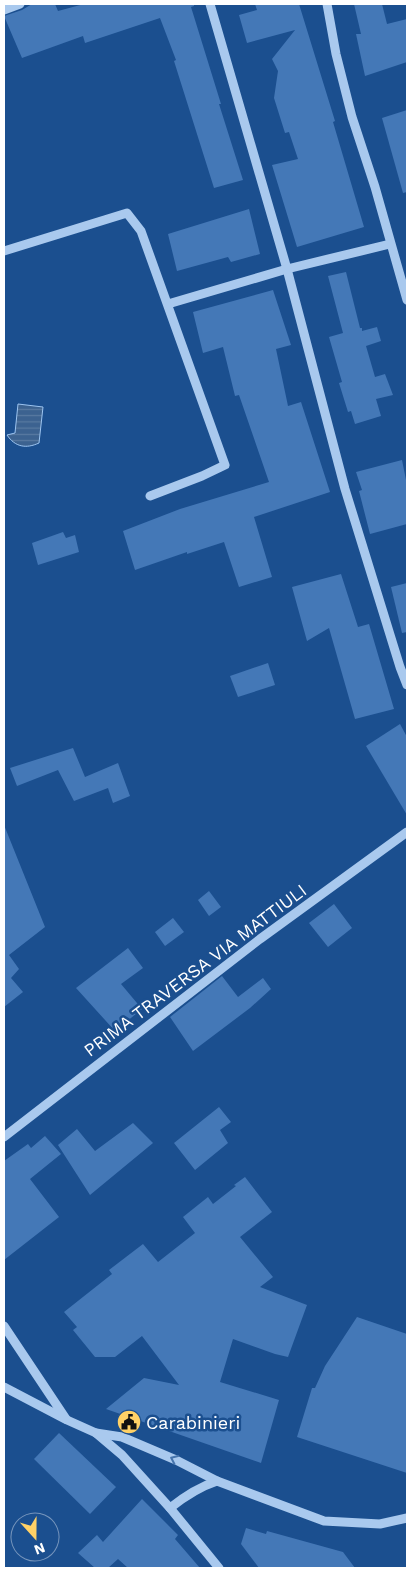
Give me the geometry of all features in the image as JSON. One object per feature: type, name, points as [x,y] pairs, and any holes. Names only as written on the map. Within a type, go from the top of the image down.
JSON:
[{"type":"street","points":[[4,10],[20,4]]},
{"type":"street","points":[[210,4],[287,269],[345,489],[407,685]]},
{"type":"street","points":[[327,4],[336,54],[352,118],[375,187],[407,300]]},
{"type":"street","points":[[4,251],[127,213],[142,231],[224,465],[202,476],[150,496]]},
{"type":"street","points":[[168,304],[287,269],[390,244]]},
{"type":"street","name":"PRIMA TRAVERSA VIA MATTIULI","points":[[4,1138],[260,938],[407,832]]},
{"type":"street","points":[[4,1326],[67,1420]]},
{"type":"street","points":[[4,1388],[96,1433],[122,1437],[176,1460],[217,1481],[324,1521],[380,1524],[407,1518]]},
{"type":"street","points":[[96,1433],[122,1455],[170,1508],[220,1568]]},
{"type":"street","points":[[170,1508],[191,1492],[217,1481]]},
{"type":"water","points":[[18,404],[43,407],[39,443],[21,446],[7,435],[15,433]]},
{"type":"building","points":[[32,4],[55,4],[58,11],[84,4],[194,4],[191,7],[243,180],[214,188],[174,61],[176,60],[160,18],[85,43],[83,36],[22,58],[4,16],[22,10]]},
{"type":"building","points":[[255,4],[299,4],[335,121],[333,122],[364,227],[297,247],[272,165],[298,159],[289,132],[285,133],[274,98],[278,71],[272,59],[295,30],[247,43],[239,15],[257,10]]},
{"type":"building","points":[[354,4],[382,4],[387,24],[407,19],[407,62],[365,76],[356,34],[361,34]]},
{"type":"building","points":[[407,110],[407,192],[403,193],[382,118]]},
{"type":"building","points":[[249,209],[260,254],[231,262],[228,257],[177,271],[168,234]]},
{"type":"building","points":[[346,272],[360,328],[362,328],[362,331],[377,327],[381,341],[366,346],[375,377],[385,374],[393,395],[376,399],[381,416],[355,424],[351,411],[348,412],[339,383],[342,382],[329,337],[343,333],[328,276]]},
{"type":"building","points":[[273,290],[291,345],[276,349],[288,406],[301,402],[330,492],[254,517],[272,577],[239,587],[224,542],[187,554],[187,552],[135,570],[123,531],[180,509],[269,482],[239,395],[235,396],[223,347],[203,353],[193,312]]},
{"type":"building","points":[[402,460],[407,485],[407,524],[370,534],[359,491],[362,490],[356,472]]},
{"type":"building","points":[[63,532],[66,538],[75,535],[79,552],[38,565],[32,543]]},
{"type":"building","points":[[341,574],[358,627],[369,624],[394,709],[355,719],[329,628],[307,641],[292,587]]},
{"type":"building","points":[[407,583],[407,632],[402,633],[391,587]]},
{"type":"building","points":[[268,663],[275,685],[238,697],[230,676]]},
{"type":"building","points":[[400,724],[407,737],[407,815],[366,746]]},
{"type":"building","points":[[73,748],[85,777],[118,763],[130,796],[113,803],[108,788],[74,801],[58,770],[17,786],[10,768]]},
{"type":"building","points":[[4,825],[45,927],[9,955],[19,969],[11,978],[23,992],[4,1007]]},
{"type":"building","points":[[209,891],[221,907],[209,916],[198,900]]},
{"type":"building","points":[[334,904],[352,928],[328,947],[309,923]]},
{"type":"building","points":[[173,918],[184,932],[165,946],[155,932]]},
{"type":"building","points":[[128,948],[143,968],[121,984],[142,1009],[115,1031],[76,988]]},
{"type":"building","points":[[222,976],[238,997],[263,978],[271,989],[250,1008],[193,1051],[170,1017]]},
{"type":"building","points":[[219,1107],[231,1122],[220,1130],[228,1143],[195,1170],[174,1143]]},
{"type":"building","points":[[133,1123],[153,1143],[90,1195],[58,1145],[77,1129],[95,1151]]},
{"type":"building","points":[[45,1136],[61,1154],[30,1179],[59,1217],[4,1260],[4,1161],[28,1144],[31,1148]]},
{"type":"building","points":[[245,1177],[272,1212],[240,1237],[273,1277],[260,1287],[307,1305],[288,1357],[233,1339],[220,1382],[279,1400],[261,1463],[106,1409],[144,1378],[179,1385],[142,1336],[115,1357],[95,1357],[73,1330],[77,1327],[64,1312],[112,1274],[109,1270],[143,1244],[158,1262],[195,1233],[183,1217],[208,1197],[213,1204]]},
{"type":"building","points":[[357,1317],[407,1334],[407,1473],[297,1437],[312,1388],[315,1388],[325,1366]]},
{"type":"building","points":[[59,1433],[116,1487],[90,1514],[34,1459]]},
{"type":"building","points":[[142,1499],[178,1535],[175,1539],[200,1568],[128,1568],[118,1559],[108,1568],[95,1568],[78,1553],[97,1535],[103,1542]]},
{"type":"building","points":[[246,1528],[266,1534],[267,1531],[343,1552],[355,1568],[259,1568],[241,1544]]},
{"type":"place","name":"Carabinieri","points":[[129,1422]]}]
